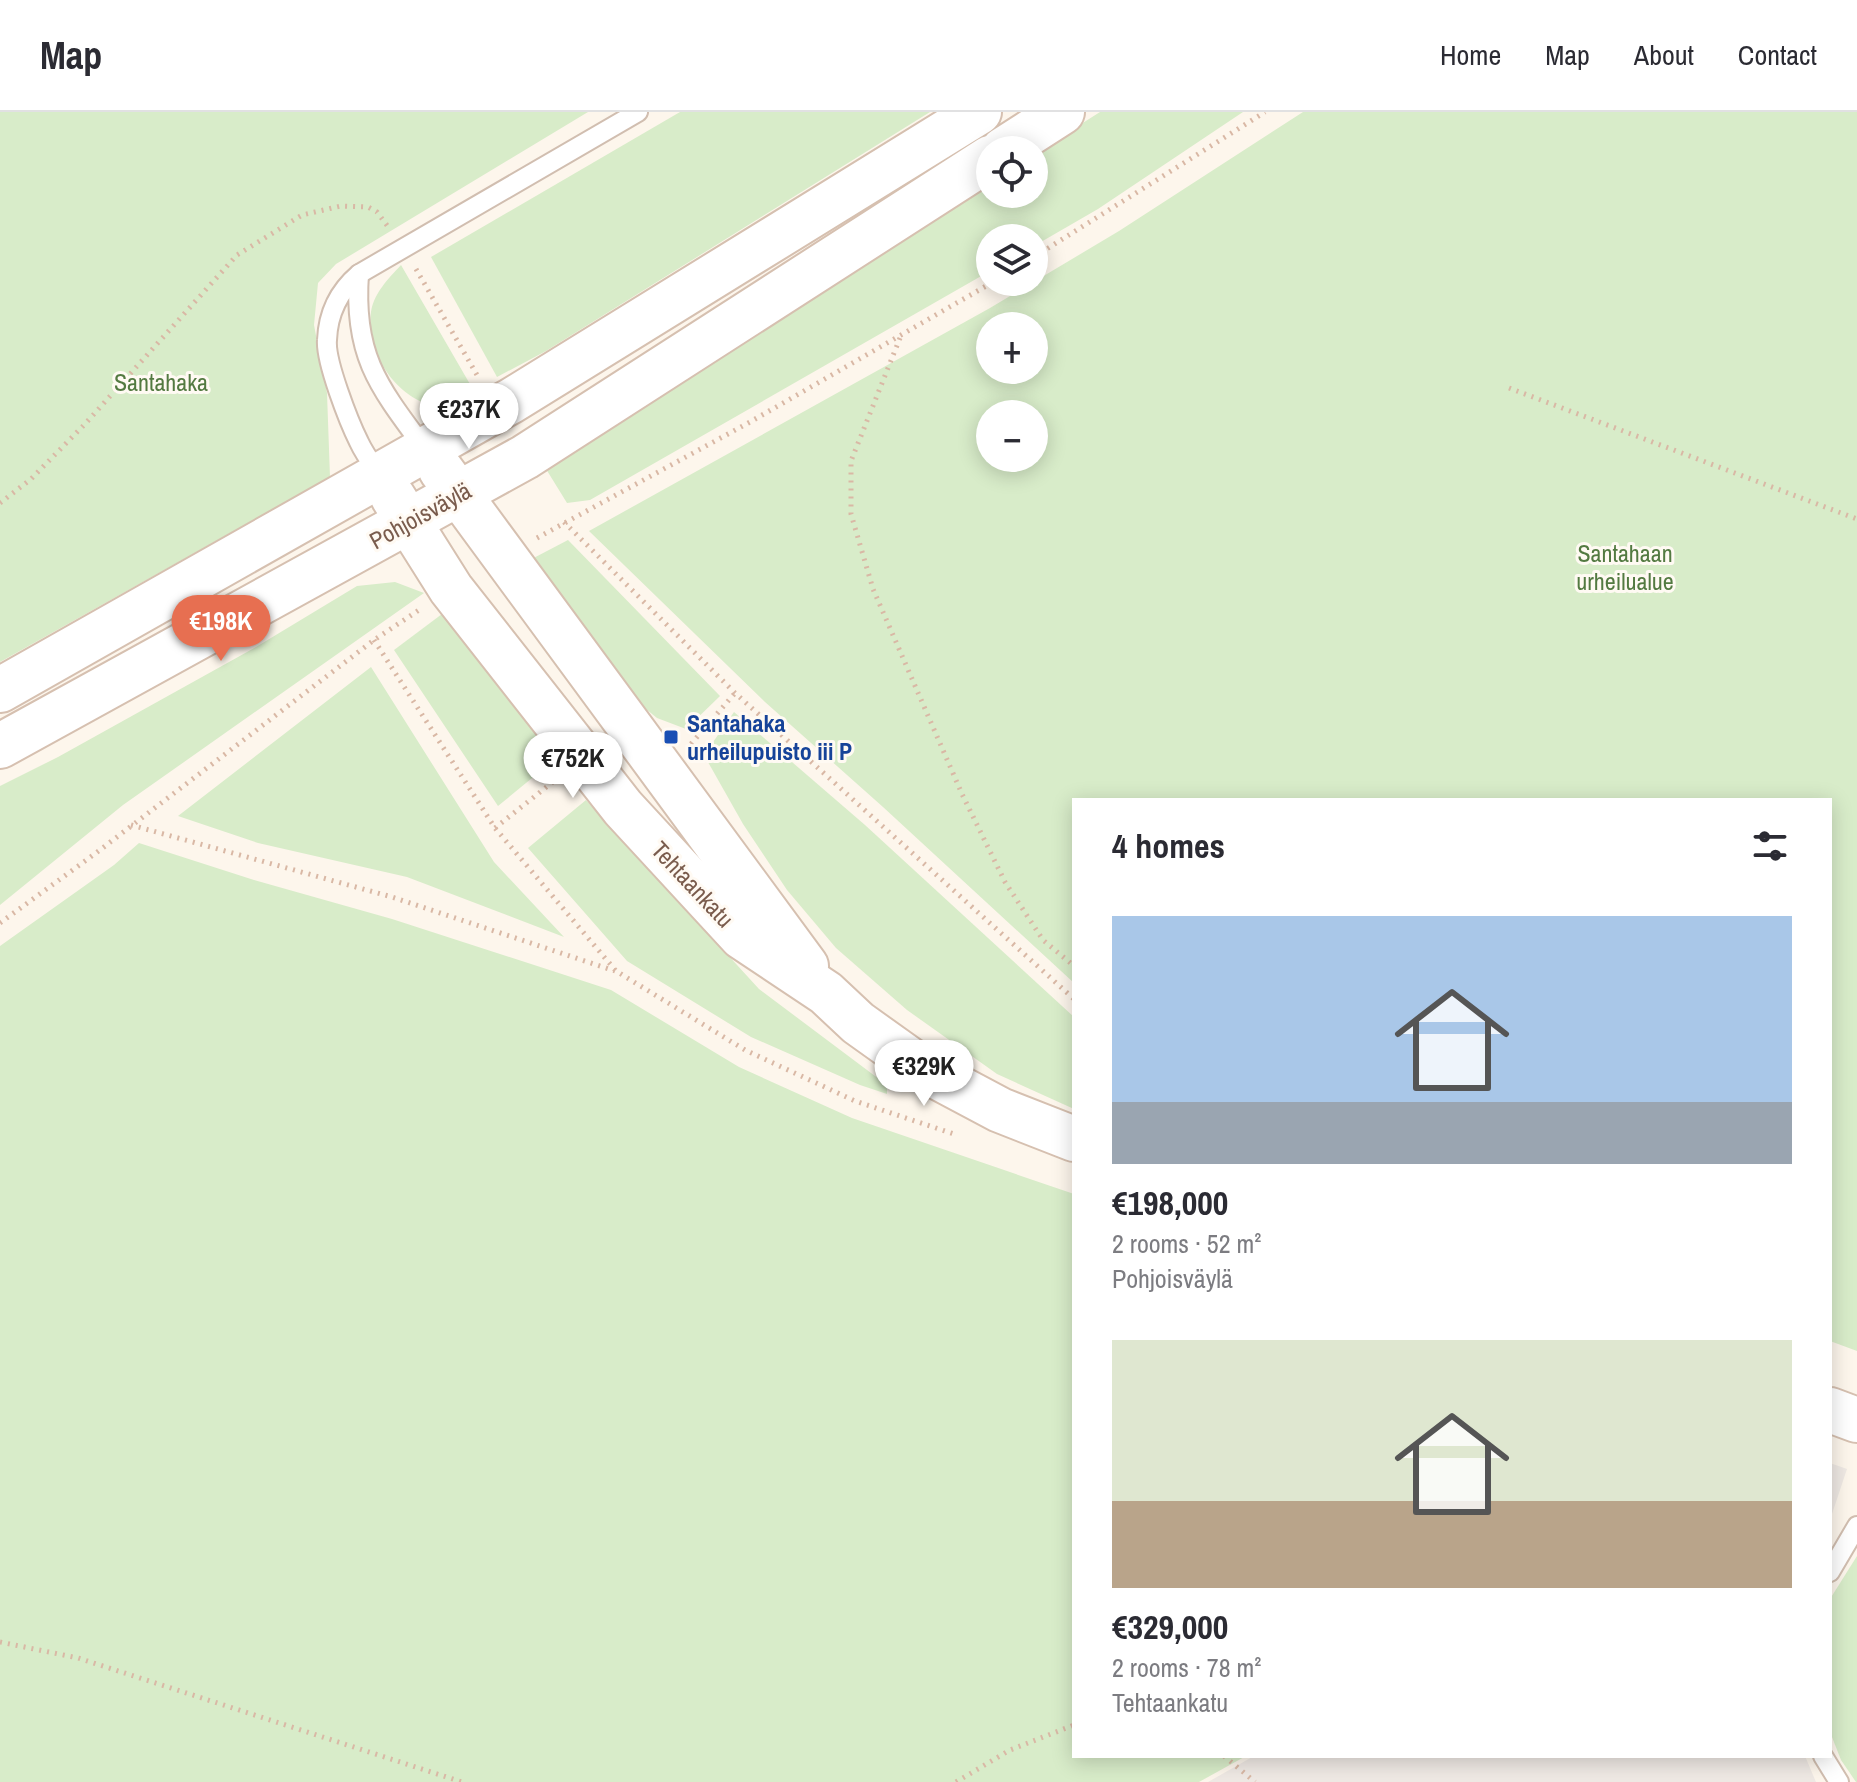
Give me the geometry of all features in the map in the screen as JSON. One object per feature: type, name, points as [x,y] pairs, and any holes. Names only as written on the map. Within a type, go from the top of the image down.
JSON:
[{"type":"main road","points":[[0,690],[511,401],[979,112]]},
{"type":"main road","points":[[1025,136],[1062,112]]},
{"type":"main road","name":"Pohjoisväylä","points":[[0,746],[538,448],[976,167]]},
{"type":"main road","name":"Tehtaankatu","points":[[425,449],[826,993]]},
{"type":"main road","name":"Tehtaankatu","points":[[379,474],[451,589],[623,808],[742,937],[826,993],[858,1023],[921,1068],[1000,1110],[1072,1138]]},
{"type":"main road","points":[[1832,1411],[1857,1420]]},
{"type":"lane","points":[[379,474],[359,443],[336,381],[326,341],[335,304],[345,286],[359,274],[638,112]]},
{"type":"lane","points":[[359,274],[356,306],[361,341],[369,367],[387,399],[425,449]]},
{"type":"lane","points":[[1832,1569],[1857,1526]]},
{"type":"lane","points":[[1824,1758],[1839,1782]]},
{"type":"path","points":[[1048,248],[1265,112]]},
{"type":"path","points":[[0,503],[31,479],[85,424],[237,255],[302,215],[341,206],[368,207],[377,212],[404,248],[477,376]]},
{"type":"path","points":[[901,337],[851,461],[851,514],[873,589],[980,832],[1005,882],[1043,940],[1072,964]]},
{"type":"path","points":[[1509,388],[1857,519]]},
{"type":"path","points":[[564,522],[735,693],[1072,997]]},
{"type":"path","points":[[374,640],[495,828],[616,971]]},
{"type":"path","points":[[665,774],[735,693]]},
{"type":"path","points":[[495,828],[583,757]]},
{"type":"path","points":[[130,825],[392,897],[616,971],[745,1050],[855,1101],[961,1136]]},
{"type":"path","points":[[0,923],[96,853]]},
{"type":"path","points":[[0,1642],[78,1658],[462,1782]]},
{"type":"path","points":[[956,1782],[1010,1750],[1072,1726]]},
{"type":"path","points":[[1226,1758],[1255,1782]]},
{"type":"shaded area","points":[[1832,1464],[1847,1469],[1832,1514]]},
{"type":"shaded area","points":[[1250,1758],[1806,1758],[1816,1782],[1208,1782]]},
{"type":"green space","name":"Santahaka","points":[[0,112],[588,112],[336,264],[318,283],[314,325],[327,393],[330,477],[0,662]]},
{"type":"green space","points":[[680,112],[930,112],[546,351],[497,377],[431,257]]},
{"type":"green space","points":[[1100,112],[1243,112],[1098,209],[1048,238],[1048,224],[976,224],[976,279],[590,500],[567,503],[546,469],[976,192],[976,208],[1048,208],[1048,145]]},
{"type":"green space","name":"Santahaan urheilualue","points":[[1303,112],[1857,112],[1857,1351],[1832,1342],[1832,798],[1072,798],[1072,981],[765,702],[589,531],[976,316],[976,384],[1048,384],[1048,312],[983,312],[1010,296],[1048,296],[1048,273]]},
{"type":"green space","points":[[401,265],[478,398],[456,407],[432,406],[403,389],[390,377],[381,362],[374,346],[371,312],[378,292]]},
{"type":"green space","points":[[568,540],[720,696],[686,729],[657,718],[609,679],[526,562]]},
{"type":"green space","points":[[395,582],[424,593],[123,805],[0,905],[0,786],[256,647],[357,586]]},
{"type":"green space","points":[[446,611],[554,760],[498,806],[394,650]]},
{"type":"green space","points":[[371,667],[494,862],[564,937],[407,877],[258,843],[178,816]]},
{"type":"green space","points":[[734,712],[865,825],[1072,1015],[1072,1108],[997,1074],[907,1010],[836,948],[787,890],[743,824],[704,755]]},
{"type":"green space","points":[[586,800],[759,989],[887,1085],[887,1094],[751,1037],[627,961],[528,848]]},
{"type":"green space","points":[[139,843],[392,919],[611,990],[739,1067],[852,1118],[1072,1193],[1072,1758],[1242,1758],[1199,1782],[0,1782],[0,946],[114,865]]},
{"type":"green space","points":[[1857,1556],[1857,1782],[1841,1760],[1832,1737],[1832,1596]]},
{"type":"place","name":"Santahaka urheilupuisto iii P","points":[[671,737]]}]
